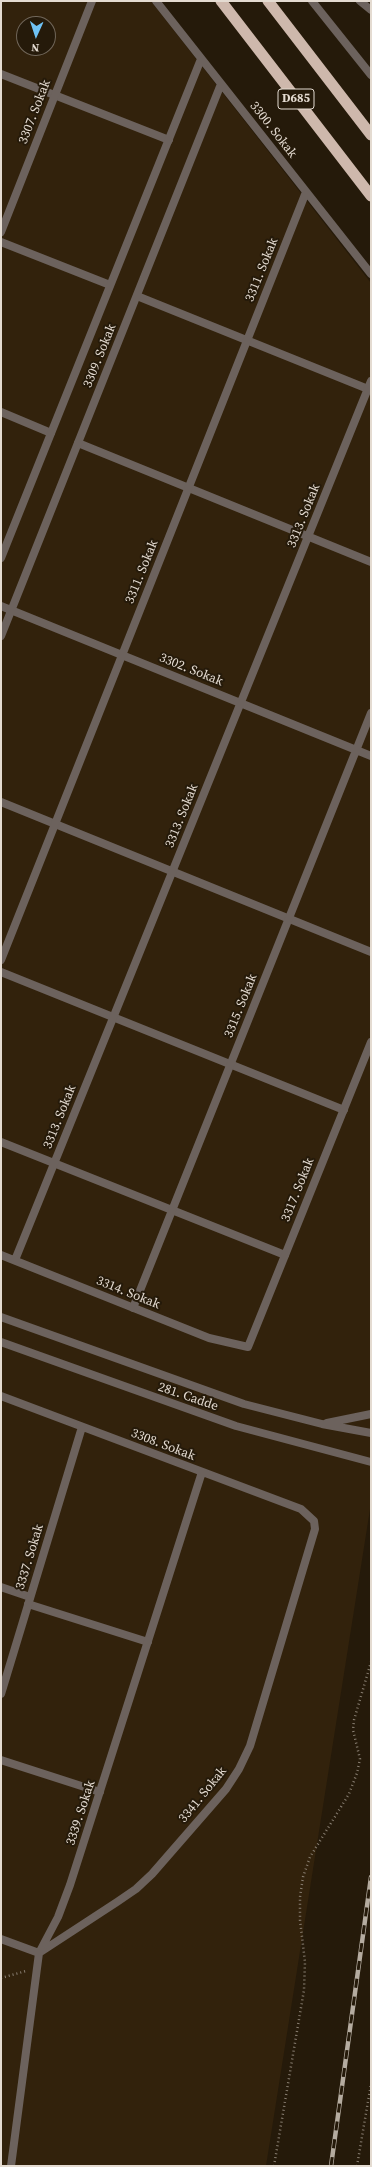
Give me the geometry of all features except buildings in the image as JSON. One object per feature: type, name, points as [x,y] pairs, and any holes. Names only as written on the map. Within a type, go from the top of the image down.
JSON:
[{"type":"highway","name":"D685","points":[[221,1],[371,196]]},
{"type":"highway","name":"D685","points":[[268,1],[371,135]]},
{"type":"street","name":"3307. Sokak","points":[[1,232],[92,1]]},
{"type":"street","name":"3300. Sokak","points":[[156,1],[371,274]]},
{"type":"street","points":[[312,1],[371,75]]},
{"type":"street","points":[[360,1],[371,10]]},
{"type":"street","name":"3309. Sokak","points":[[1,558],[201,59]]},
{"type":"street","points":[[1,74],[169,140]]},
{"type":"street","name":"3309. Sokak","points":[[1,636],[221,84]]},
{"type":"street","name":"3311. Sokak","points":[[1,960],[306,192]]},
{"type":"street","points":[[1,242],[110,286]]},
{"type":"street","points":[[137,296],[247,341],[370,385]]},
{"type":"street","name":"3313. Sokak","points":[[15,1260],[370,385]]},
{"type":"street","points":[[1,412],[51,433]]},
{"type":"street","points":[[78,443],[371,562]]},
{"type":"street","name":"3302. Sokak","points":[[1,606],[371,756]]},
{"type":"street","name":"3315. Sokak","points":[[134,1308],[371,713]]},
{"type":"street","points":[[1,802],[371,952]]},
{"type":"street","points":[[1,972],[344,1110]]},
{"type":"street","name":"3317. Sokak","points":[[248,1348],[371,1042]]},
{"type":"street","points":[[1,1142],[285,1255]]},
{"type":"street","name":"3314. Sokak","points":[[1,1255],[209,1338],[248,1348]]},
{"type":"street","name":"281. Cadde","points":[[1,1317],[198,1389],[244,1404],[322,1424],[371,1433]]},
{"type":"street","name":"281. Cadde","points":[[1,1342],[236,1426],[371,1462]]},
{"type":"street","name":"3308. Sokak","points":[[1,1396],[300,1509],[314,1521]]},
{"type":"street","points":[[322,1424],[371,1414]]},
{"type":"street","name":"3337. Sokak","points":[[1,1694],[82,1427]]},
{"type":"street","name":"3339. Sokak","points":[[11,2166],[39,1953],[58,1917],[70,1885],[202,1472]]},
{"type":"street","name":"3341. Sokak","points":[[39,1953],[141,1884],[226,1789],[239,1769],[250,1746],[310,1547],[315,1529],[314,1521]]},
{"type":"street","points":[[1,1587],[29,1600],[148,1642]]},
{"type":"street","points":[[1,1760],[100,1792]]},
{"type":"street","points":[[1,1939],[39,1953]]},
{"type":"path","points":[[274,2166],[304,1990],[305,1962],[300,1920],[300,1897],[303,1877],[310,1857],[349,1794],[357,1773],[360,1759],[353,1730],[354,1720],[371,1662]]},
{"type":"path","points":[[1,1978],[37,1969]]},
{"type":"path","points":[[357,2166],[371,2084]]},
{"type":"shaded area","points":[[1,1],[151,1],[371,283],[371,1503],[266,2166],[1,2166]]},
{"type":"railway","points":[[331,2166],[371,1877]]}]
